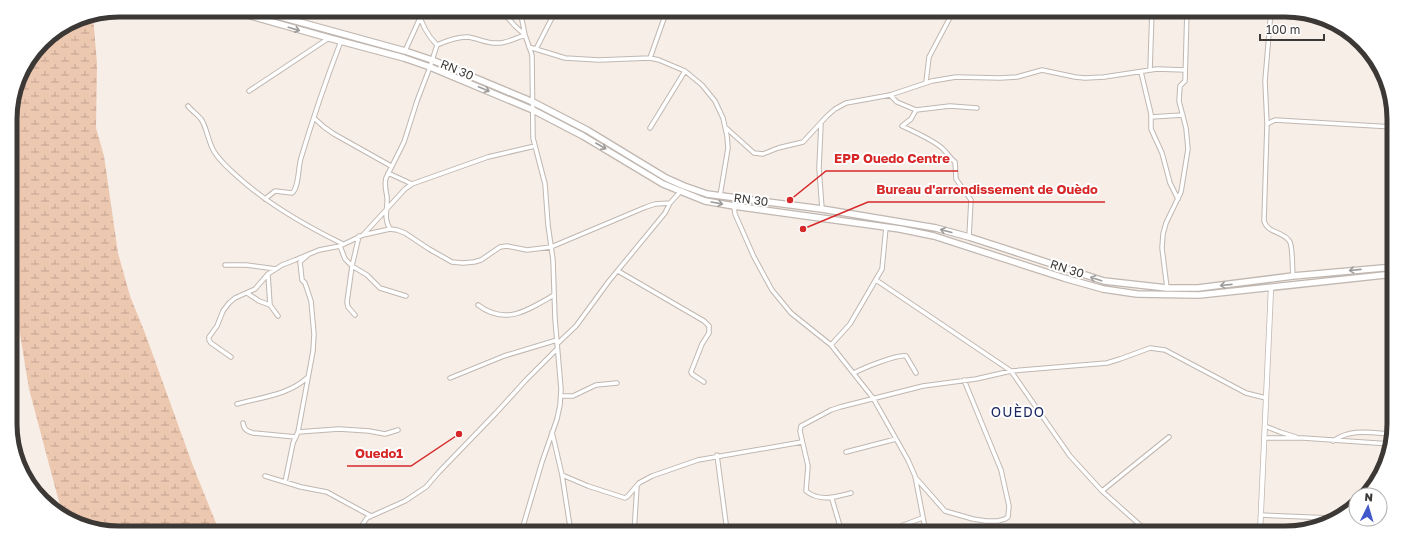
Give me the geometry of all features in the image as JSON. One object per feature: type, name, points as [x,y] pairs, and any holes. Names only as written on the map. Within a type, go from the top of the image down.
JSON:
[{"type":"main road","name":"RN 30","points":[[255,17],[404,58],[430,67],[533,110],[583,136],[663,184],[705,201],[886,227],[934,236],[1064,278],[1103,289],[1123,292],[1167,295],[1199,295],[1387,275]]},
{"type":"main road","name":"RN 30","points":[[282,17],[406,51],[432,60],[533,102],[587,130],[666,178],[708,194],[822,209],[936,228],[1104,281],[1167,288],[1198,288],[1292,276],[1387,268]]},
{"type":"street","points":[[507,17],[525,35]]},
{"type":"street","points":[[521,17],[525,35],[532,56],[533,127],[535,146],[543,171],[545,184],[554,274],[557,349],[561,396],[559,412],[523,526]]},
{"type":"street","points":[[536,49],[552,17]]},
{"type":"street","points":[[650,58],[665,17]]},
{"type":"street","points":[[926,82],[928,56],[950,17]]},
{"type":"street","points":[[1150,70],[1152,17]]},
{"type":"street","points":[[1167,288],[1162,248],[1163,234],[1166,223],[1178,199],[1184,176],[1188,149],[1186,128],[1179,99],[1180,86],[1185,81],[1187,17]]},
{"type":"street","points":[[1270,17],[1265,80],[1267,124],[1264,222],[1267,228],[1284,236],[1288,240],[1291,247],[1292,276]]},
{"type":"street","points":[[406,51],[420,18]]},
{"type":"street","points":[[420,18],[425,30],[437,45]]},
{"type":"street","points":[[390,229],[386,219],[387,198],[384,184],[391,166],[404,142],[437,45],[451,39],[467,37],[490,43],[499,43],[511,41],[525,35]]},
{"type":"street","points":[[249,91],[329,38]]},
{"type":"street","points":[[265,199],[275,191],[288,193],[295,191],[299,164],[325,83],[342,41]]},
{"type":"street","points":[[529,47],[565,58],[599,60],[650,58],[659,60],[685,71],[702,84],[715,101],[727,136],[728,153],[720,196]]},
{"type":"street","points":[[725,127],[754,153],[759,155],[782,146],[803,142],[835,109],[846,103],[890,95],[926,82],[956,77],[1017,77],[1042,70],[1085,78],[1104,77],[1150,70],[1185,70]]},
{"type":"street","points":[[650,128],[685,71]]},
{"type":"street","points":[[1141,72],[1151,117],[1152,132],[1162,153],[1172,189],[1178,199]]},
{"type":"street","points":[[890,95],[894,100],[916,110],[950,106],[977,108]]},
{"type":"street","points":[[188,106],[201,119],[208,140],[215,153],[233,173],[252,190],[279,209],[342,245]]},
{"type":"street","points":[[916,110],[911,119],[902,126],[944,149],[949,158],[954,162],[956,179],[971,200],[969,238]]},
{"type":"street","points":[[1151,117],[1182,115]]},
{"type":"street","points":[[314,118],[324,128],[391,166]]},
{"type":"street","points":[[1267,124],[1275,120],[1387,127]]},
{"type":"street","points":[[821,124],[819,168],[822,209]]},
{"type":"street","points":[[354,315],[348,307],[347,302],[352,266],[361,235],[405,189],[412,184],[488,157],[535,146]]},
{"type":"street","points":[[388,173],[412,184]]},
{"type":"street","points":[[450,378],[504,356],[557,342],[576,326],[680,192]]},
{"type":"street","points":[[231,357],[208,340],[217,326],[223,311],[229,303],[235,298],[255,289],[268,274],[276,269],[319,250],[342,245],[361,235],[390,229],[405,233],[452,262],[474,262],[481,260],[500,247],[507,246],[527,250],[551,247],[646,207],[655,204],[670,203]]},
{"type":"street","points":[[734,206],[735,214],[754,257],[772,290],[790,314],[831,345],[873,398],[908,460],[915,476],[924,526]]},
{"type":"street","points":[[831,345],[850,324],[882,269],[886,227]]},
{"type":"street","points":[[342,245],[345,259],[352,266],[367,275],[380,288],[406,296]]},
{"type":"street","points":[[300,262],[309,255]]},
{"type":"street","points":[[295,260],[300,262]]},
{"type":"street","points":[[285,482],[298,432],[313,351],[311,301],[305,283],[302,280],[300,262]]},
{"type":"street","points":[[225,265],[246,265],[276,269]]},
{"type":"street","points":[[618,271],[704,321],[709,326],[709,333],[702,344],[691,372],[704,382]]},
{"type":"street","points":[[268,274],[270,305],[278,316]]},
{"type":"street","points":[[876,280],[1012,371],[1070,456],[1102,491],[1141,526]]},
{"type":"street","points":[[1260,526],[1271,288]]},
{"type":"street","points":[[247,293],[259,301],[270,305]]},
{"type":"street","points":[[478,305],[485,311],[514,315],[523,312],[554,295]]},
{"type":"street","points":[[851,493],[832,499],[811,494],[806,491],[808,466],[802,442],[801,426],[809,420],[831,410],[922,386],[1012,371],[1107,363],[1144,349],[1156,348],[1165,350],[1177,356],[1246,393],[1266,398]]},
{"type":"street","points":[[361,526],[367,518],[405,501],[426,487],[557,349]]},
{"type":"street","points":[[854,373],[894,357],[904,355],[916,373]]},
{"type":"street","points":[[238,404],[289,391],[308,378]]},
{"type":"street","points":[[915,476],[945,511],[986,521],[1005,520],[1008,517],[1009,506],[1001,470],[964,380]]},
{"type":"street","points":[[561,396],[573,396],[599,384],[617,383]]},
{"type":"street","points":[[243,423],[246,431],[253,433],[296,437]]},
{"type":"street","points":[[1265,426],[1280,432],[1303,438]]},
{"type":"street","points":[[298,432],[339,429],[369,431],[385,434],[398,430]]},
{"type":"street","points":[[552,432],[562,475],[570,526]]},
{"type":"street","points":[[1333,441],[1352,432],[1387,434]]},
{"type":"street","points":[[1102,491],[1169,437]]},
{"type":"street","points":[[1264,438],[1303,438],[1385,444]]},
{"type":"street","points":[[846,452],[896,439]]},
{"type":"street","points":[[562,475],[588,486],[625,498],[637,486],[657,473],[698,460],[802,442]]},
{"type":"street","points":[[717,456],[726,526]]},
{"type":"street","points":[[265,476],[301,488],[331,493],[371,516]]},
{"type":"street","points":[[634,526],[637,486]]},
{"type":"street","points":[[832,499],[840,526]]},
{"type":"street","points":[[1261,515],[1325,518]]},
{"type":"street","points":[[901,526],[922,518]]},
{"type":"green space","points":[[93,20],[97,64],[96,128],[104,156],[118,253],[130,296],[145,333],[193,466],[217,526],[106,525],[86,521],[61,508],[29,389],[18,322],[17,268],[19,250],[17,112],[20,92],[34,62],[47,47],[62,34],[86,22]]},
{"type":"place","name":"EPP Ouedo Centre","points":[[790,200]]},
{"type":"place","name":"Bureau d'arrondissement de Ouèdo","points":[[803,229]]},
{"type":"place","name":"Ouedo1","points":[[459,434]]},
{"type":"district","name":"OUÈDO","points":[[1018,412]]}]
